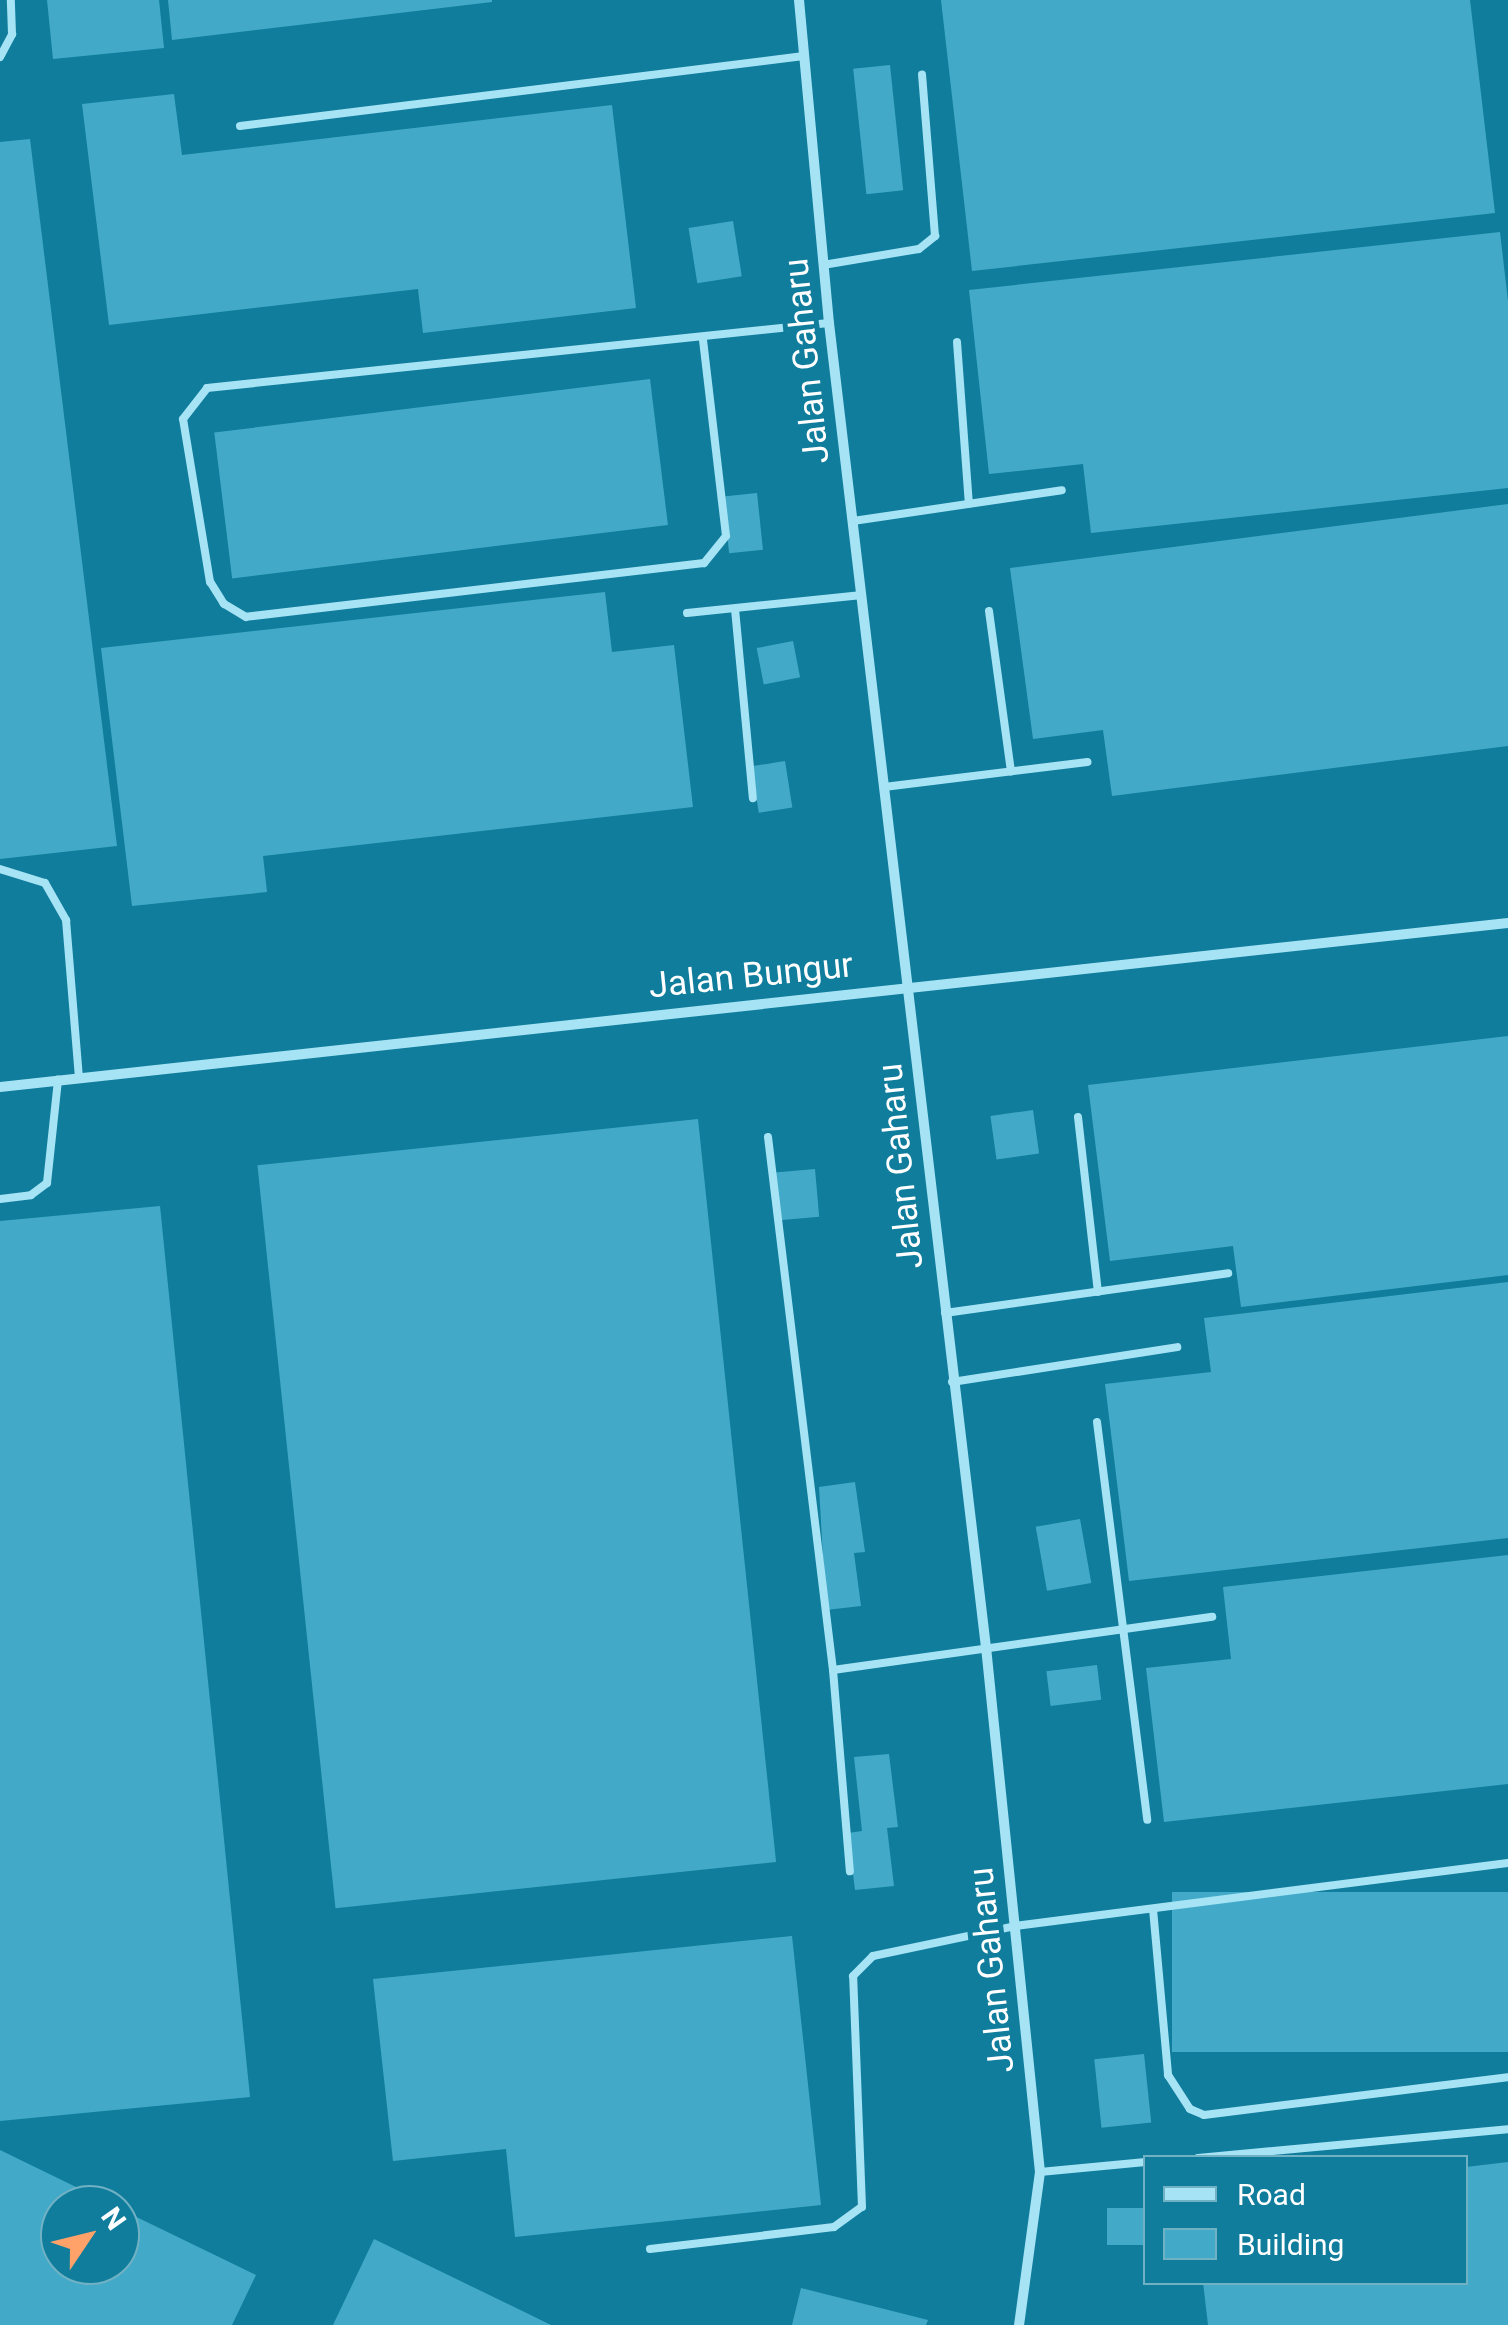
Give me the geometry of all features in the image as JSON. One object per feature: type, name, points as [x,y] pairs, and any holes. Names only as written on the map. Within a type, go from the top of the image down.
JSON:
[{"type":"street","name":"Jalan Gaharu","points":[[799,0],[829,322],[986,1647],[1040,2172],[1019,2325]]},
{"type":"street","name":"Jalan Bungur","points":[[0,1086],[1508,923]]},
{"type":"lane","points":[[0,57],[12,34],[11,0]]},
{"type":"lane","points":[[240,126],[804,56]]},
{"type":"lane","points":[[823,265],[919,249],[936,236],[922,75]]},
{"type":"lane","points":[[703,340],[726,536],[704,563],[246,617],[224,604],[210,582],[183,419],[207,388],[703,340],[829,322]]},
{"type":"lane","points":[[958,342],[970,504]]},
{"type":"lane","points":[[853,521],[1062,490]]},
{"type":"lane","points":[[687,613],[862,594]]},
{"type":"lane","points":[[735,609],[753,798]]},
{"type":"lane","points":[[989,610],[1010,772]]},
{"type":"lane","points":[[884,787],[1087,762]]},
{"type":"lane","points":[[0,868],[46,882],[66,920],[79,1078]]},
{"type":"lane","points":[[0,1199],[31,1194],[47,1183],[58,1080]]},
{"type":"lane","points":[[1078,1117],[1098,1292]]},
{"type":"lane","points":[[768,1137],[833,1670],[850,1871]]},
{"type":"lane","points":[[945,1313],[1228,1273]]},
{"type":"lane","points":[[952,1382],[1177,1346]]},
{"type":"lane","points":[[1097,1422],[1147,1820]]},
{"type":"lane","points":[[833,1670],[1212,1618]]},
{"type":"lane","points":[[650,2248],[834,2227],[854,2216],[866,2195],[853,1976],[860,1964],[1015,1926],[1508,1863]]},
{"type":"lane","points":[[1152,1909],[1168,2074],[1190,2110],[1204,2115],[1508,2077]]},
{"type":"lane","points":[[1230,2155],[1508,2129]]},
{"type":"lane","points":[[1040,2172],[1143,2162]]},
{"type":"building","points":[[47,0],[159,0],[164,48],[53,59]]},
{"type":"building","points":[[168,0],[492,0],[492,2],[172,40]]},
{"type":"building","points":[[941,0],[1470,0],[1495,213],[972,271]]},
{"type":"building","points":[[890,65],[903,190],[866,194],[853,69]]},
{"type":"building","points":[[174,94],[182,155],[612,105],[636,308],[423,333],[418,289],[109,325],[82,104]]},
{"type":"building","points":[[30,139],[117,846],[0,859],[0,142]]},
{"type":"building","points":[[733,221],[742,276],[697,283],[689,228]]},
{"type":"building","points":[[1500,232],[1508,301],[1508,488],[1091,533],[1083,464],[989,474],[969,290]]},
{"type":"building","points":[[650,379],[668,525],[232,578],[214,433]]},
{"type":"building","points":[[757,493],[763,550],[729,553],[723,497]]},
{"type":"building","points":[[1508,504],[1508,746],[1112,796],[1103,730],[1033,739],[1010,568]]},
{"type":"building","points":[[605,592],[612,652],[674,645],[693,807],[263,856],[267,892],[132,906],[101,648]]},
{"type":"building","points":[[793,641],[800,677],[764,684],[757,648]]},
{"type":"building","points":[[785,761],[792,807],[759,813],[751,766]]},
{"type":"building","points":[[1508,1036],[1508,1275],[1241,1307],[1233,1246],[1110,1261],[1088,1085]]},
{"type":"building","points":[[1033,1110],[1039,1154],[997,1160],[990,1116]]},
{"type":"building","points":[[698,1119],[776,1862],[336,1908],[257,1165]]},
{"type":"building","points":[[815,1169],[819,1217],[779,1220],[775,1172]]},
{"type":"building","points":[[160,1206],[250,2097],[0,2121],[0,1221]]},
{"type":"building","points":[[1508,1282],[1508,1538],[1129,1581],[1105,1384],[1211,1372],[1204,1318]]},
{"type":"building","points":[[855,1482],[865,1552],[854,1553],[861,1606],[826,1610],[819,1487]]},
{"type":"building","points":[[1080,1519],[1091,1583],[1047,1591],[1036,1527]]},
{"type":"building","points":[[1508,1555],[1508,1784],[1164,1822],[1146,1668],[1231,1659],[1223,1587]]},
{"type":"building","points":[[1097,1665],[1101,1700],[1051,1706],[1046,1671]]},
{"type":"building","points":[[889,1754],[898,1827],[887,1828],[894,1886],[855,1890],[848,1833],[862,1831],[854,1757]]},
{"type":"building","points":[[1172,1892],[1508,1892],[1508,2052],[1172,2052]]},
{"type":"building","points":[[792,1936],[821,2205],[515,2237],[506,2149],[393,2161],[373,1979]]},
{"type":"building","points":[[1144,2054],[1151,2123],[1101,2128],[1094,2059]]},
{"type":"building","points":[[0,2150],[72,2185],[40,2185],[40,2285],[140,2285],[140,2219],[256,2275],[232,2325],[0,2325]]},
{"type":"building","points":[[1508,2162],[1508,2325],[1208,2325],[1203,2285],[1468,2285],[1468,2167]]},
{"type":"building","points":[[1107,2208],[1143,2208],[1143,2245],[1107,2245]]},
{"type":"building","points":[[374,2239],[551,2325],[333,2325]]},
{"type":"building","points":[[801,2288],[928,2320],[926,2325],[792,2325]]}]
